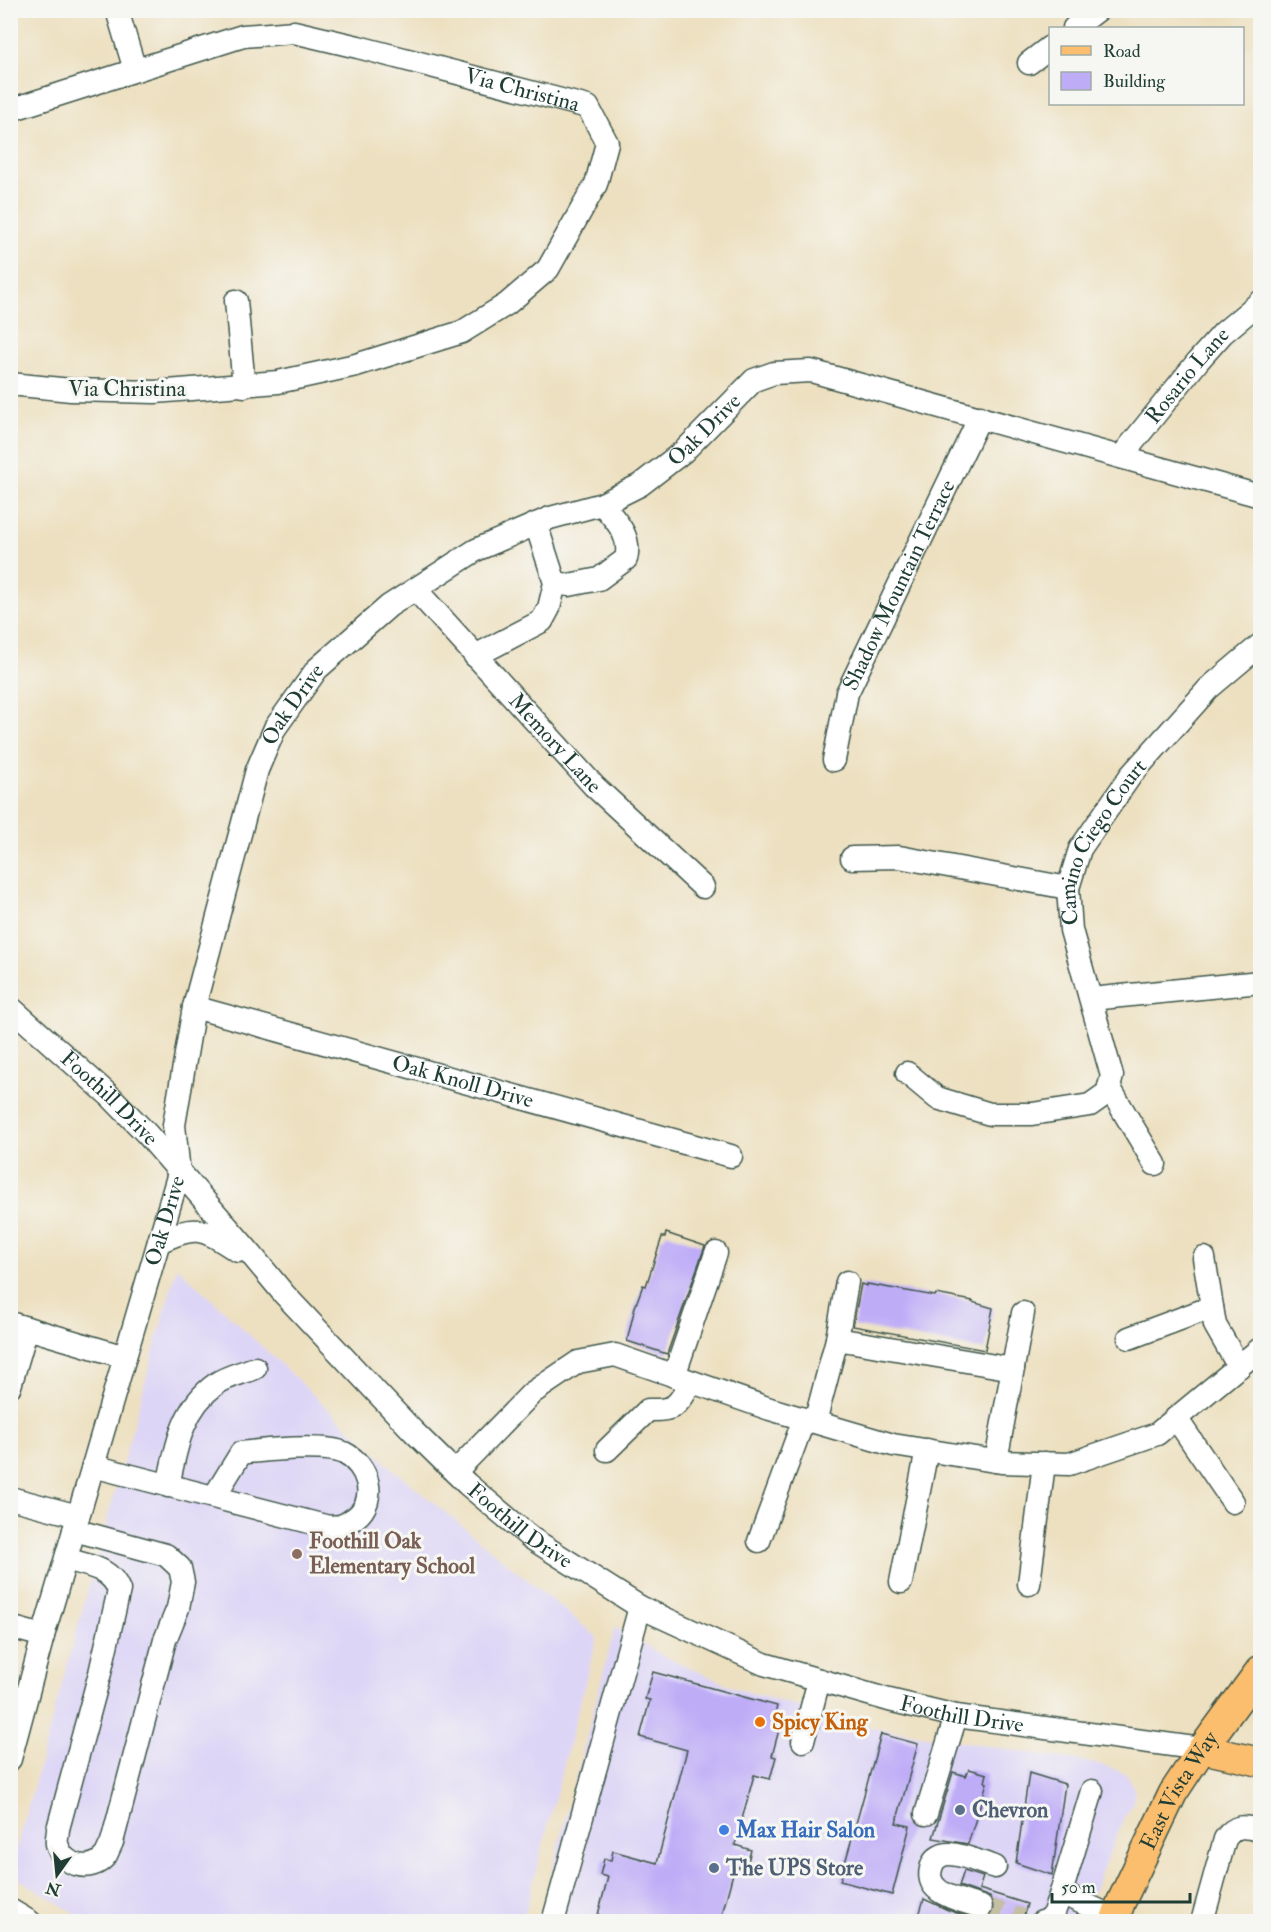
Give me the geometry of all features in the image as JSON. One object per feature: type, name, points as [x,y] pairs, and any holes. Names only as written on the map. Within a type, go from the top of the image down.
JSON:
[{"type":"main road","name":"East Vista Way","points":[[1115,1920],[1121,1902],[1173,1793],[1260,1670]]},
{"type":"main road","points":[[1203,1749],[1260,1762]]},
{"type":"street","points":[[117,10],[135,70]]},
{"type":"street","points":[[1075,27],[1098,10]]},
{"type":"street","name":"Via Christina","points":[[10,110],[243,36],[294,32],[380,52],[588,107],[607,143],[596,184],[548,270],[507,304],[462,332],[345,367],[278,382],[244,386],[155,392],[71,390],[10,384]]},
{"type":"street","points":[[1029,63],[1049,48]]},
{"type":"street","points":[[236,301],[244,386]]},
{"type":"street","name":"Rosario Lane","points":[[1121,457],[1223,333],[1260,302]]},
{"type":"street","name":"Oak Drive","points":[[10,1759],[43,1636],[180,1173],[174,1125],[194,1007],[257,770],[275,728],[317,669],[389,606],[476,550],[550,518],[602,504],[640,485],[684,451],[754,381],[774,373],[811,370],[1260,496]]},
{"type":"street","name":"Shadow Mountain Terrace","points":[[834,760],[847,693],[980,417]]},
{"type":"street","points":[[555,583],[570,585],[599,579],[626,559],[629,547],[625,533],[602,504]]},
{"type":"street","points":[[475,656],[542,621],[549,608],[555,583],[536,524]]},
{"type":"street","name":"Memory Lane","points":[[416,590],[594,786],[703,887]]},
{"type":"street","name":"Camino Ciego Court","points":[[1155,1164],[1109,1087],[1112,1076],[1071,930],[1068,888],[1080,849],[1131,775],[1209,688],[1260,645]]},
{"type":"street","points":[[852,858],[899,857],[1068,888]]},
{"type":"street","points":[[1091,999],[1260,982]]},
{"type":"street","name":"Foothill Drive","points":[[10,1007],[111,1097],[299,1311],[413,1431],[456,1472],[531,1538],[640,1607],[764,1664],[956,1716],[1203,1749]]},
{"type":"street","name":"Oak Knoll Drive","points":[[194,1007],[731,1156]]},
{"type":"street","points":[[907,1073],[937,1098],[990,1114],[1032,1114],[1090,1105],[1107,1093],[1109,1087]]},
{"type":"street","points":[[159,1242],[190,1230],[209,1233],[260,1265]]},
{"type":"street","points":[[607,1450],[648,1410],[665,1411],[678,1403],[682,1379],[716,1253]]},
{"type":"street","points":[[1204,1258],[1215,1325],[1239,1367]]},
{"type":"street","points":[[759,1541],[809,1421],[837,1339],[847,1282]]},
{"type":"street","points":[[1129,1338],[1212,1307]]},
{"type":"street","points":[[996,1461],[1023,1313]]},
{"type":"street","points":[[10,1386],[19,1326],[125,1357]]},
{"type":"street","points":[[837,1339],[1013,1370]]},
{"type":"street","points":[[456,1472],[532,1393],[578,1362],[615,1355],[809,1421],[893,1445],[996,1461],[1069,1464],[1157,1434],[1260,1349]]},
{"type":"street","points":[[168,1486],[176,1446],[185,1419],[217,1383],[255,1368]]},
{"type":"street","points":[[1176,1418],[1233,1502]]},
{"type":"street","points":[[93,1466],[329,1527],[345,1525],[359,1514],[368,1500],[369,1485],[362,1467],[342,1452],[313,1448],[264,1450],[241,1453],[214,1497]]},
{"type":"street","points":[[902,1582],[927,1450]]},
{"type":"street","points":[[1029,1584],[1044,1463]]},
{"type":"street","points":[[10,1498],[166,1555],[180,1568],[183,1582],[178,1608],[165,1640],[112,1842],[105,1855],[97,1862],[86,1866],[73,1864],[62,1856],[57,1843],[58,1829],[100,1673],[119,1590],[116,1581],[107,1571],[66,1560]]},
{"type":"street","points":[[553,1922],[640,1607]]},
{"type":"street","points":[[10,1627],[43,1636]]},
{"type":"street","points":[[803,1741],[819,1680]]},
{"type":"street","points":[[926,1814],[956,1716]]},
{"type":"street","points":[[1034,1921],[1047,1921],[1053,1915],[1092,1791]]},
{"type":"street","points":[[1202,1922],[1225,1839],[1231,1831],[1238,1827],[1260,1830]]},
{"type":"street","points":[[981,1907],[938,1892],[931,1883],[934,1861],[942,1855],[950,1854],[995,1867]]},
{"type":"street","points":[[1061,1893],[1115,1920]]},
{"type":"street","points":[[10,1910],[30,1922]]},
{"type":"shaded area","name":"Foothill Oak Elementary School","points":[[177,1267],[395,1471],[597,1637],[523,1921],[87,1921],[11,1874]]},
{"type":"shaded area","points":[[615,1627],[662,1655],[735,1688],[792,1705],[871,1727],[1097,1764],[1128,1776],[1134,1788],[1134,1800],[1124,1818],[1081,1921],[539,1922]]},
{"type":"building","points":[[666,1233],[705,1246],[667,1354],[627,1341],[635,1307],[643,1285],[646,1286],[662,1237],[665,1237]]},
{"type":"building","points":[[861,1284],[935,1296],[936,1294],[973,1301],[993,1308],[985,1350],[853,1326]]},
{"type":"building","points":[[653,1672],[777,1706],[773,1724],[780,1726],[772,1756],[776,1757],[770,1779],[754,1775],[735,1845],[751,1850],[746,1869],[735,1866],[720,1922],[596,1922],[608,1877],[600,1875],[604,1859],[611,1860],[613,1851],[657,1863],[687,1750],[640,1737],[650,1700],[645,1699]]},
{"type":"building","points":[[881,1734],[918,1744],[896,1823],[910,1826],[892,1895],[840,1881]]},
{"type":"building","name":"Chevron","points":[[969,1769],[987,1774],[985,1782],[987,1783],[968,1844],[933,1838],[953,1772],[966,1776]]},
{"type":"building","points":[[1029,1773],[1065,1784],[1052,1875],[1016,1863]]},
{"type":"building","points":[[964,1871],[983,1877],[979,1889],[1027,1904],[1022,1922],[917,1922],[924,1899],[977,1920],[984,1920],[991,1916],[994,1912],[994,1905],[990,1897],[959,1886]]},
{"type":"tunnel","points":[[981,1907],[1022,1920]]},
{"type":"place","name":"Foothill Oak Elementary School","points":[[297,1554]]},
{"type":"place","name":"Spicy King","points":[[760,1722]]},
{"type":"place","name":"Chevron","points":[[960,1810]]},
{"type":"place","name":"Max Hair Salon","points":[[724,1830]]},
{"type":"place","name":"The UPS Store","points":[[714,1868]]}]
